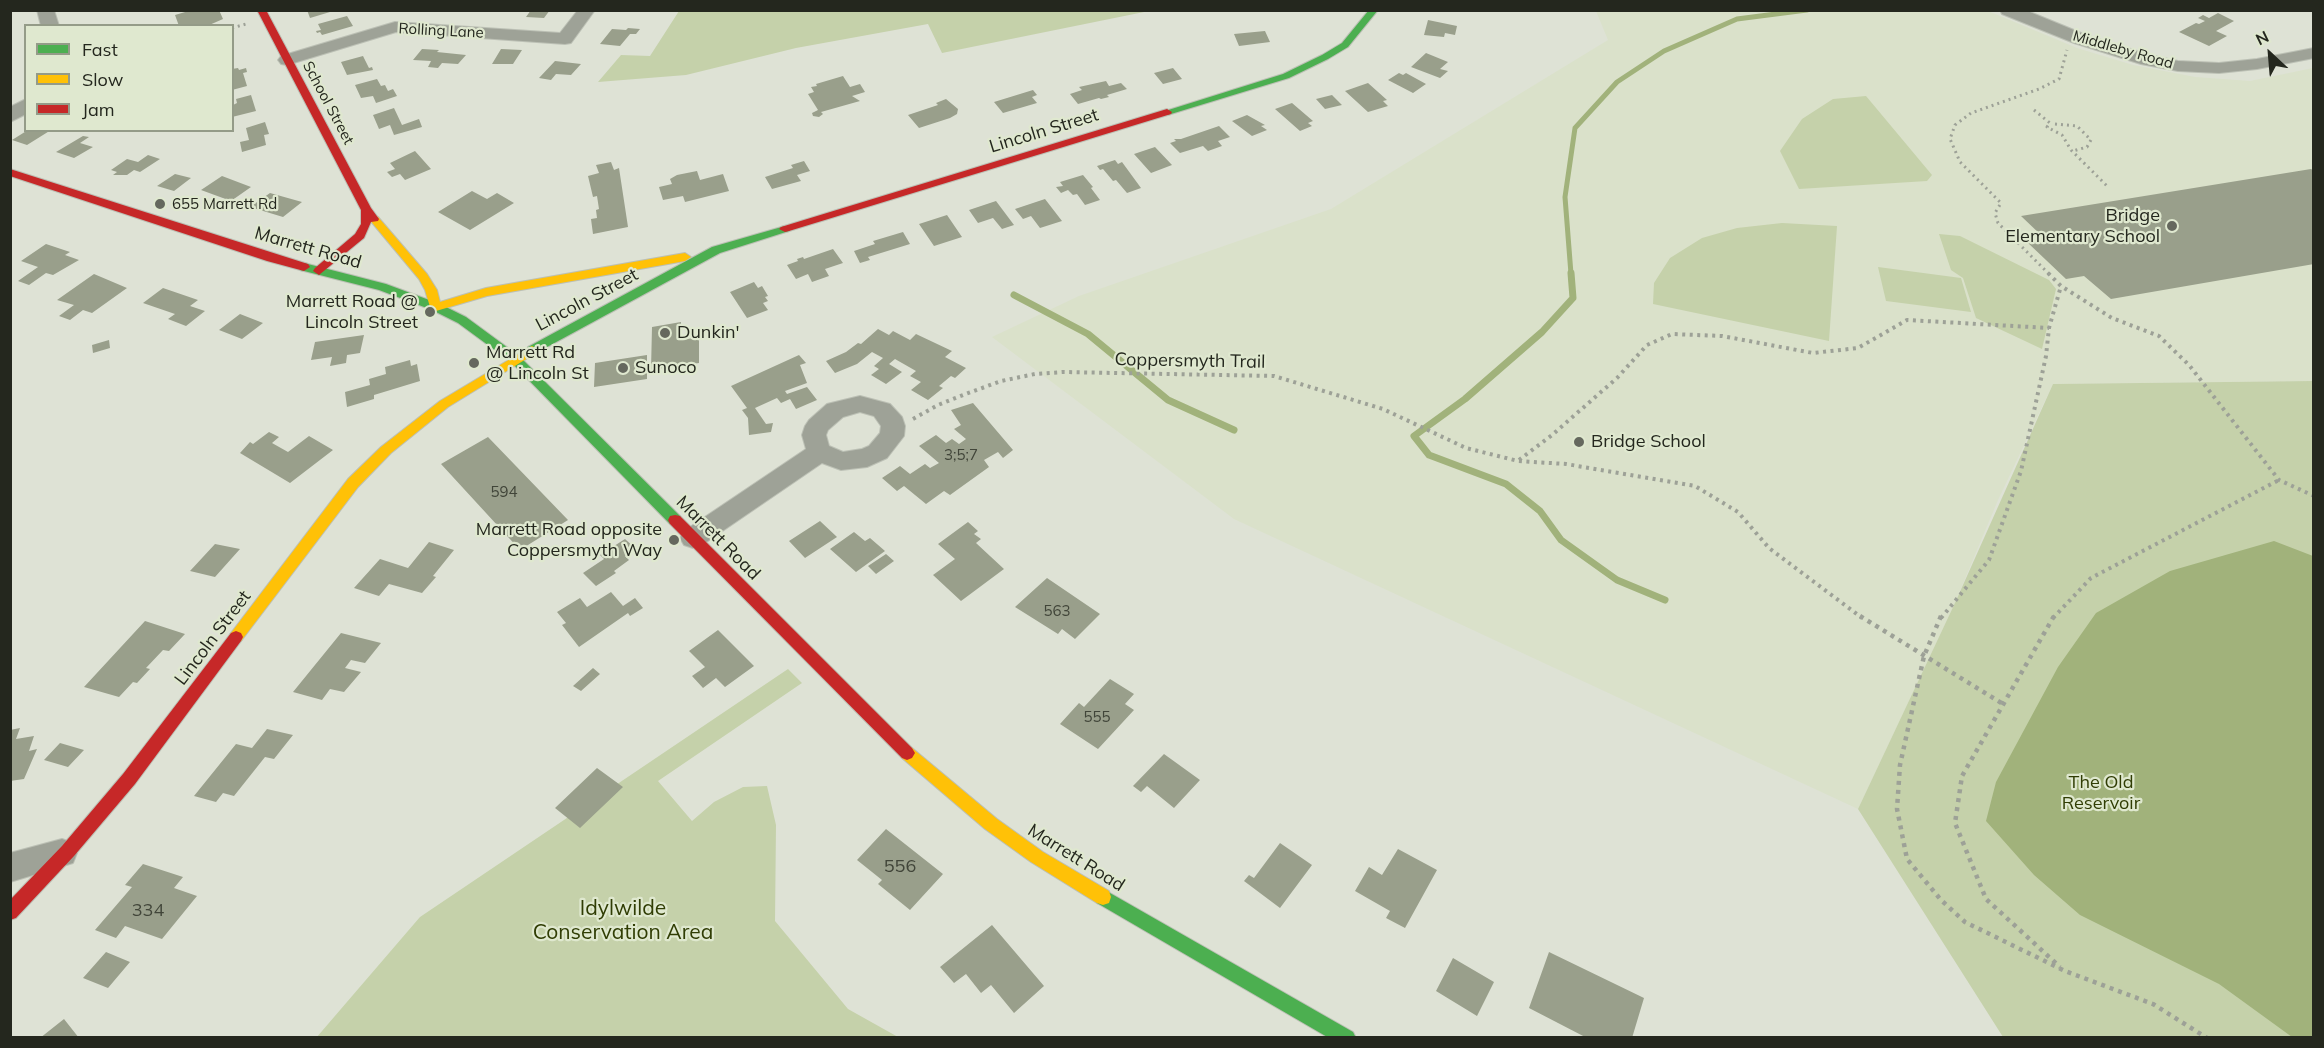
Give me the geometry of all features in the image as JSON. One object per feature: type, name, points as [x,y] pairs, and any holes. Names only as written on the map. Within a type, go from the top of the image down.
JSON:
[{"type":"street","name":"School Street","points":[[261,10],[366,210],[423,277],[431,290],[436,307]]},
{"type":"street","points":[[395,27],[409,10]]},
{"type":"street","name":"Rolling Lane","points":[[287,60],[395,27],[565,39],[586,10]]},
{"type":"street","name":"Lincoln Street","points":[[10,912],[68,851],[179,715],[353,483],[386,450],[437,410],[515,359],[716,250],[1286,76],[1345,45],[1374,10]]},
{"type":"street","name":"Middleby Road","points":[[2008,10],[2080,39],[2147,60],[2178,66],[2229,68],[2313,53]]},
{"type":"street","points":[[10,116],[24,106]]},
{"type":"street","name":"Marrett Road","points":[[10,172],[192,233],[319,271],[382,287],[436,307],[462,320],[515,359],[907,753],[990,824],[1141,921],[1347,1038]]},
{"type":"street","points":[[319,271],[360,236],[366,224],[366,210]]},
{"type":"street","points":[[376,244],[381,229]]},
{"type":"street","points":[[436,307],[486,292],[716,250]]},
{"type":"street","points":[[345,278],[357,266]]},
{"type":"street","points":[[860,404],[882,410],[890,417],[893,426],[892,435],[887,444],[867,458],[841,461],[829,458],[820,452],[815,444],[814,435],[817,426],[835,410],[860,404]]},
{"type":"street","points":[[693,538],[820,452]]},
{"type":"street","points":[[10,868],[68,851]]},
{"type":"path","points":[[2069,44],[2059,79],[2039,89],[1971,113],[1955,125],[1950,139],[1959,162],[2001,203],[1995,213],[1998,224],[2061,286],[2112,318],[2159,336],[2189,365],[2279,480],[2313,496]]},
{"type":"path","points":[[2034,110],[2050,123],[2077,126],[2091,140],[2087,147],[2072,151]]},
{"type":"path","points":[[2050,123],[2047,126],[2049,129],[2059,133],[2067,140],[2072,151],[2107,186]]},
{"type":"path","points":[[2055,124],[2061,129],[2059,133]]},
{"type":"path","points":[[2061,286],[2049,328],[2046,356],[2021,471],[1989,560],[1942,615],[1924,656],[1900,765],[1897,809],[1907,859],[1941,900],[1965,922],[2065,971],[2153,1004],[2206,1038]]},
{"type":"path","points":[[1518,461],[1552,435],[1617,378],[1647,345],[1672,334],[1722,336],[1813,352],[1858,348],[1906,320],[2049,328]]},
{"type":"path","name":"Coppersmyth Trail","points":[[893,426],[911,420],[938,405],[1001,381],[1035,375],[1063,372],[1274,376],[1383,409],[1466,448],[1518,461],[1566,464],[1695,486],[1738,512],[1769,549],[1874,627],[2003,704]]},
{"type":"path","points":[[2065,971],[1986,899],[1955,823],[1962,776],[2055,615],[2091,579],[2279,480]]},
{"type":"shaded area","name":"Bridge School","points":[[1596,11],[1988,11],[2077,48],[2133,65],[2195,77],[2250,81],[2313,68],[2313,381],[2053,384],[1998,500],[1954,605],[1858,809],[1234,519],[992,337],[1079,296],[1331,209],[1608,40]]},
{"type":"shaded area","points":[[2274,541],[2313,556],[2313,1037],[2292,1037],[2219,984],[2080,915],[2034,875],[1986,821],[1996,782],[2058,667],[2096,613],[2170,571]]},
{"type":"green space","points":[[679,11],[1149,11],[942,53],[928,24],[796,48],[686,75],[598,82],[621,55],[650,56]]},
{"type":"green space","points":[[1866,96],[1932,175],[1927,181],[1799,189],[1780,151],[1802,119],[1833,99]]},
{"type":"green space","points":[[1782,223],[1837,226],[1829,341],[1653,304],[1654,283],[1670,258],[1702,238],[1737,228]]},
{"type":"green space","points":[[1939,234],[1960,236],[2049,280],[2056,289],[2042,349],[1976,318],[1963,278],[1951,270]]},
{"type":"green space","points":[[1878,267],[1961,278],[1971,312],[1886,301]]},
{"type":"green space","name":"The Old Reservoir","points":[[2313,381],[2313,1037],[2003,1037],[1858,809],[1954,605],[2053,384]]},
{"type":"green space","name":"Idylwilde Conservation Area","points":[[788,669],[802,683],[658,781],[692,821],[714,802],[743,787],[767,786],[776,825],[775,921],[848,1009],[898,1037],[316,1038],[420,917]]},
{"type":"building","points":[[192,10],[219,10],[223,19],[212,24],[178,24],[175,15]]},
{"type":"building","points":[[307,10],[329,10],[330,12],[310,18]]},
{"type":"building","points":[[531,10],[550,10],[544,18],[526,17]]},
{"type":"building","points":[[2218,13],[2234,21],[2216,31],[2227,36],[2209,46],[2179,32],[2205,21],[2198,18],[2203,15],[2209,18]]},
{"type":"building","points":[[347,16],[353,26],[322,35],[320,32],[317,33],[316,31],[321,30],[318,24]]},
{"type":"building","points":[[1428,20],[1457,26],[1455,35],[1445,33],[1444,37],[1424,35]]},
{"type":"building","points":[[628,28],[640,29],[636,34],[630,34],[620,46],[600,44],[612,29],[626,30]]},
{"type":"building","points":[[1265,31],[1270,42],[1239,46],[1234,34]]},
{"type":"building","points":[[422,49],[466,55],[458,64],[442,63],[438,68],[428,67],[431,61],[413,60]]},
{"type":"building","points":[[501,49],[522,50],[513,64],[492,64]]},
{"type":"building","points":[[1426,53],[1448,62],[1440,69],[1448,71],[1440,78],[1411,67]]},
{"type":"building","points":[[363,56],[369,68],[372,67],[373,70],[347,75],[341,62]]},
{"type":"building","points":[[555,61],[581,64],[571,75],[556,74],[551,80],[539,78]]},
{"type":"building","points":[[246,68],[247,72],[243,73],[247,86],[234,89],[234,69]]},
{"type":"building","points":[[1173,68],[1182,79],[1163,84],[1154,73]]},
{"type":"building","points":[[1399,73],[1403,75],[1406,73],[1426,84],[1413,93],[1388,80]]},
{"type":"building","points":[[843,76],[850,87],[860,84],[865,92],[852,96],[860,101],[821,112],[823,114],[819,117],[813,116],[812,113],[818,110],[808,94],[814,92],[811,87]]},
{"type":"building","points":[[377,79],[381,86],[385,85],[388,91],[393,89],[397,96],[376,103],[373,96],[361,98],[355,85]]},
{"type":"building","points":[[1106,81],[1109,86],[1121,83],[1127,89],[1107,95],[1109,97],[1078,104],[1070,94],[1082,90],[1079,87]]},
{"type":"building","points":[[1368,83],[1387,100],[1383,101],[1388,106],[1368,112],[1345,91]]},
{"type":"building","points":[[1033,90],[1037,95],[1032,97],[1037,103],[1003,113],[994,102]]},
{"type":"building","points":[[251,95],[256,111],[234,116],[236,99]]},
{"type":"building","points":[[1332,95],[1342,105],[1325,109],[1316,99]]},
{"type":"building","points":[[946,99],[958,109],[957,114],[950,118],[919,128],[908,115],[938,105],[936,103]]},
{"type":"building","points":[[1292,103],[1313,121],[1308,123],[1312,126],[1300,131],[1275,109]]},
{"type":"building","points":[[394,108],[402,125],[419,119],[422,127],[394,135],[390,125],[379,129],[373,115]]},
{"type":"building","points":[[1247,115],[1265,125],[1261,126],[1267,130],[1252,136],[1232,121]]},
{"type":"building","points":[[265,122],[269,134],[264,135],[266,145],[242,152],[240,142],[249,140],[246,128]]},
{"type":"building","points":[[1219,126],[1230,137],[1218,141],[1222,146],[1208,151],[1203,146],[1180,153],[1170,143],[1176,141],[1174,139],[1181,139]]},
{"type":"building","points":[[25,132],[48,132],[27,145],[12,140]]},
{"type":"building","points":[[83,136],[89,137],[80,143],[93,147],[74,158],[56,152]]},
{"type":"building","points":[[1155,147],[1172,165],[1151,173],[1134,154]]},
{"type":"building","points":[[415,151],[431,169],[405,180],[400,174],[392,177],[387,172],[395,169],[390,163]]},
{"type":"building","points":[[148,155],[160,159],[140,172],[134,170],[127,175],[113,175],[117,172],[111,170],[127,159],[138,162]]},
{"type":"building","points":[[1115,160],[1118,164],[1122,162],[1141,188],[1127,193],[1116,180],[1113,181],[1103,169],[1100,170],[1097,166]]},
{"type":"building","points":[[804,161],[810,171],[797,175],[801,181],[772,189],[765,177],[793,168],[791,165]]},
{"type":"building","points":[[611,162],[614,170],[619,168],[628,227],[593,234],[591,219],[597,218],[596,210],[599,209],[597,196],[593,197],[588,176],[599,173],[596,165]]},
{"type":"building","name":"Bridge Elementary School","points":[[2311,169],[2314,171],[2314,264],[2111,299],[2084,276],[2066,279],[2027,242],[2042,236],[2021,216]]},
{"type":"building","points":[[697,171],[700,180],[723,174],[729,191],[685,202],[683,196],[663,200],[659,187],[672,184],[670,179],[677,175]]},
{"type":"building","points":[[175,174],[191,178],[174,191],[157,186]]},
{"type":"building","points":[[1083,175],[1100,200],[1085,205],[1077,194],[1073,195],[1068,190],[1061,193],[1056,187],[1063,186],[1060,182]]},
{"type":"building","points":[[222,176],[251,187],[231,201],[201,190]]},
{"type":"building","points":[[472,191],[487,199],[497,193],[514,203],[470,230],[438,212]]},
{"type":"building","points":[[270,193],[302,202],[283,217],[250,207]]},
{"type":"building","points":[[1045,199],[1062,221],[1040,228],[1031,216],[1023,219],[1015,209]]},
{"type":"building","points":[[996,201],[1014,225],[1002,229],[993,218],[978,223],[969,210]]},
{"type":"building","points":[[947,215],[962,237],[934,246],[919,224]]},
{"type":"building","points":[[903,232],[910,244],[868,257],[870,260],[860,263],[854,251],[875,244],[873,241]]},
{"type":"building","points":[[46,244],[70,252],[65,255],[79,260],[53,275],[46,273],[29,285],[18,281],[38,267],[21,261]]},
{"type":"building","points":[[833,249],[843,263],[825,269],[829,276],[812,282],[808,274],[796,279],[787,265],[798,261],[797,259],[803,257],[804,259]]},
{"type":"building","points":[[94,274],[127,288],[92,313],[83,310],[70,320],[59,316],[74,305],[57,300]]},
{"type":"building","points":[[754,282],[758,288],[762,286],[768,296],[765,297],[768,301],[763,303],[768,310],[747,318],[730,292]]},
{"type":"building","points":[[163,288],[198,300],[190,306],[205,311],[186,326],[168,319],[175,314],[143,303]]},
{"type":"building","points":[[240,314],[263,323],[242,339],[219,330]]},
{"type":"building","points":[[681,322],[681,340],[699,337],[699,363],[651,370],[652,327]]},
{"type":"building","points":[[878,329],[889,335],[893,331],[910,340],[916,334],[952,351],[945,357],[966,368],[955,378],[951,376],[939,386],[943,388],[928,400],[911,390],[921,382],[910,376],[916,371],[895,359],[889,364],[902,372],[886,384],[871,375],[879,369],[874,366],[883,358],[872,352],[857,364],[835,373],[826,361],[846,352],[858,343],[861,344]]},
{"type":"building","points":[[364,335],[360,353],[347,355],[346,363],[330,366],[332,357],[311,360],[315,342]]},
{"type":"building","points":[[109,340],[110,348],[93,353],[92,345]]},
{"type":"building","points":[[647,355],[647,379],[594,387],[595,363]]},
{"type":"building","points":[[799,355],[806,363],[800,365],[807,383],[785,391],[787,394],[807,387],[817,400],[796,409],[790,399],[781,403],[777,398],[755,408],[766,424],[773,423],[771,432],[749,435],[748,418],[742,410],[747,408],[731,386]]},
{"type":"building","points":[[410,360],[411,366],[417,364],[420,381],[374,395],[374,399],[347,407],[345,392],[370,385],[369,379],[386,374],[385,367]]},
{"type":"building","points":[[973,403],[1013,450],[1003,458],[998,452],[984,460],[989,467],[950,495],[944,491],[926,504],[904,486],[897,491],[882,478],[900,466],[910,474],[925,464],[930,468],[939,463],[919,446],[936,435],[946,443],[952,439],[959,444],[966,439],[954,429],[961,425],[951,410]]},
{"type":"building","points":[[269,432],[279,437],[272,443],[288,452],[309,436],[333,450],[290,483],[240,453],[250,442],[253,444]]},
{"type":"building","points":[[488,437],[568,520],[520,550],[441,464]]},
{"type":"building","points":[[820,521],[837,537],[805,558],[789,541]]},
{"type":"building","points":[[968,522],[978,531],[974,534],[981,539],[976,543],[1004,569],[961,601],[933,575],[955,559],[938,544]]},
{"type":"building","points":[[854,532],[865,541],[870,538],[885,551],[856,572],[830,549]]},
{"type":"building","points":[[625,539],[636,549],[625,556],[629,560],[614,571],[616,573],[596,586],[583,573],[604,559],[600,555]]},
{"type":"building","points":[[429,542],[454,550],[422,593],[389,584],[379,596],[354,588],[380,559],[408,568]]},
{"type":"building","points":[[215,544],[240,549],[215,577],[190,571]]},
{"type":"building","points":[[886,554],[894,561],[876,574],[868,566]]},
{"type":"building","points":[[1047,578],[1100,614],[1075,639],[1062,629],[1058,634],[1015,607]]},
{"type":"building","points":[[611,592],[623,606],[635,598],[643,608],[630,616],[628,613],[579,647],[562,625],[566,623],[557,612],[580,598],[587,607]]},
{"type":"building","points":[[145,621],[185,634],[169,651],[163,650],[146,668],[150,669],[137,683],[133,682],[119,697],[84,687]]},
{"type":"building","points":[[718,630],[754,666],[725,687],[716,678],[703,688],[692,676],[705,667],[689,651]]},
{"type":"building","points":[[341,633],[381,643],[365,663],[351,660],[345,668],[361,672],[344,692],[330,689],[322,700],[293,692]]},
{"type":"building","points":[[593,668],[600,674],[581,691],[573,686]]},
{"type":"building","points":[[1110,679],[1134,694],[1125,704],[1134,710],[1098,749],[1060,724],[1079,703],[1084,707]]},
{"type":"building","points":[[20,728],[16,739],[34,736],[29,751],[37,749],[24,779],[10,781],[10,730]]},
{"type":"building","points":[[267,729],[293,735],[274,759],[265,757],[234,796],[223,793],[216,802],[194,796],[236,744],[252,748]]},
{"type":"building","points":[[60,743],[84,750],[68,767],[44,760]]},
{"type":"building","points":[[1164,754],[1200,780],[1174,808],[1147,786],[1141,792],[1133,786]]},
{"type":"building","points":[[597,768],[623,787],[580,828],[555,808]]},
{"type":"building","points":[[886,829],[943,874],[910,910],[878,884],[882,880],[857,860]]},
{"type":"building","points":[[1280,843],[1312,865],[1280,908],[1244,881],[1249,875],[1254,878]]},
{"type":"building","points":[[1398,849],[1437,870],[1405,928],[1386,918],[1390,911],[1355,891],[1369,867],[1382,875]]},
{"type":"building","points":[[143,864],[183,877],[174,888],[197,896],[162,939],[125,926],[116,938],[95,930],[132,887],[125,885]]},
{"type":"building","points":[[992,925],[1044,986],[1014,1013],[991,985],[981,993],[966,974],[954,983],[940,967]]},
{"type":"building","points":[[106,952],[130,962],[108,988],[83,978]]},
{"type":"building","points":[[1549,952],[1644,998],[1632,1038],[1587,1038],[1529,1008]]},
{"type":"building","points":[[1453,958],[1494,982],[1477,1016],[1436,991]]},
{"type":"building","points":[[64,1019],[79,1038],[40,1038]]},
{"type":"waterway","points":[[1571,274],[1565,197],[1575,128],[1617,82],[1664,51],[1737,19],[1807,10]]},
{"type":"waterway","points":[[1571,273],[1573,298],[1542,332],[1465,399],[1414,436],[1429,455],[1506,484],[1540,511],[1561,540],[1617,580],[1665,600]]},
{"type":"waterway","points":[[1014,295],[1088,334],[1168,400],[1234,430]]},
{"type":"traffic: fast","points":[[1167,112],[1286,76],[1325,57],[1345,45],[1374,10]]},
{"type":"traffic: fast","points":[[532,350],[716,250],[785,229]]},
{"type":"traffic: fast","points":[[304,267],[382,287],[436,307],[462,320],[515,359],[675,520]]},
{"type":"traffic: fast","points":[[1103,897],[1347,1038]]},
{"type":"traffic: slow","points":[[374,219],[423,277],[431,290],[436,307],[486,292],[685,257]]},
{"type":"traffic: slow","points":[[236,637],[353,483],[386,450],[444,404],[532,350]]},
{"type":"traffic: slow","points":[[907,753],[991,824],[1037,857],[1103,897]]},
{"type":"traffic: jam","points":[[261,10],[366,210],[374,219]]},
{"type":"traffic: jam","points":[[785,229],[1167,112]]},
{"type":"traffic: jam","points":[[10,172],[304,267]]},
{"type":"traffic: jam","points":[[319,271],[360,236],[366,224],[366,210]]},
{"type":"traffic: jam","points":[[675,520],[907,753]]},
{"type":"traffic: jam","points":[[10,912],[68,851],[129,779],[236,637]]},
{"type":"place","name":"655 Marrett Rd","points":[[160,204]]},
{"type":"place","name":"Bridge Elementary School","points":[[2172,226]]},
{"type":"place","name":"Marrett Road @ Lincoln Street","points":[[430,312]]},
{"type":"place","name":"Dunkin'","points":[[665,333]]},
{"type":"place","name":"Marrett Rd @ Lincoln St","points":[[474,363]]},
{"type":"place","name":"Sunoco","points":[[623,368]]},
{"type":"place","name":"Bridge School","points":[[1579,442]]},
{"type":"place","name":"Marrett Road opposite Coppersmyth Way","points":[[674,540]]}]
